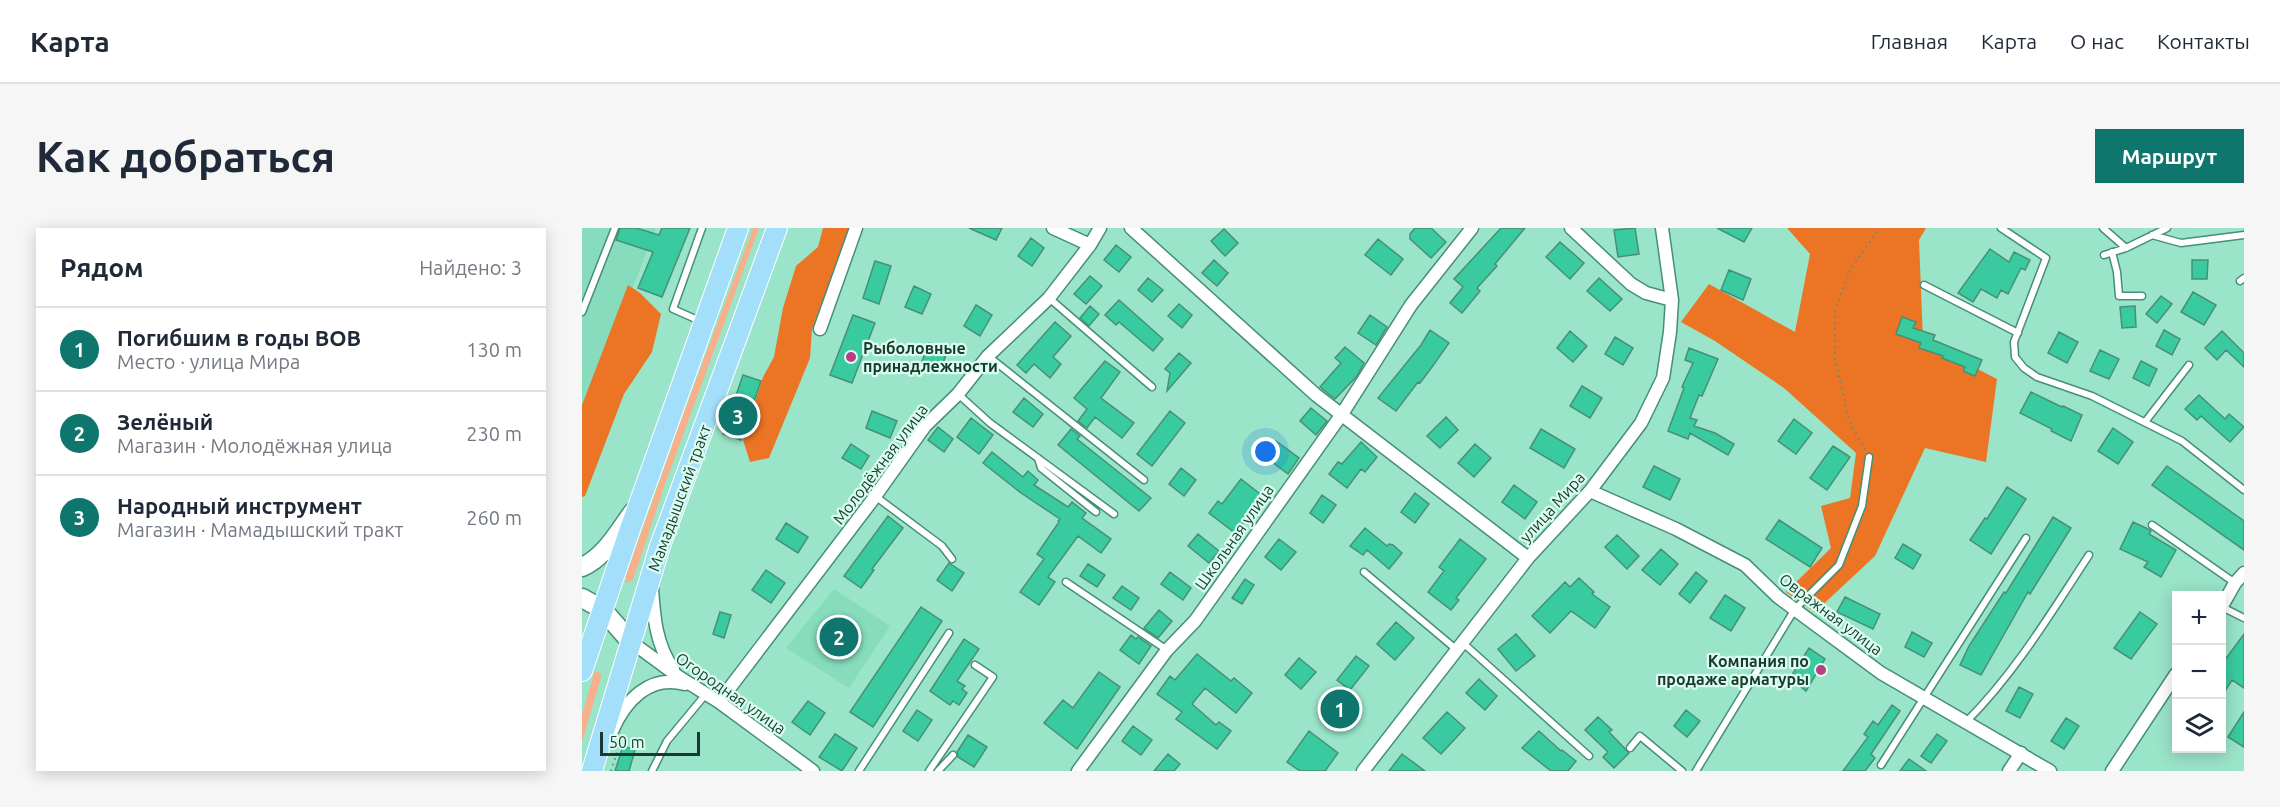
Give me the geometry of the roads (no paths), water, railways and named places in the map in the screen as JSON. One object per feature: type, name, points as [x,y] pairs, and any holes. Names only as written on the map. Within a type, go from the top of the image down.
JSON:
[{"type":"main road","points":[[582,671],[639,503],[738,228]]},
{"type":"main road","name":"Мамадышский тракт","points":[[594,771],[651,575],[777,228]]},
{"type":"street","points":[[820,329],[856,228]]},
{"type":"street","points":[[1053,228],[1090,245]]},
{"type":"street","name":"Молодёжная улица","points":[[719,702],[875,496],[925,426],[958,393],[988,356],[1049,298],[1090,245],[1100,228]]},
{"type":"street","points":[[1131,228],[1316,395],[1528,558]]},
{"type":"street","name":"Школьная улица","points":[[1078,771],[1167,650],[1195,621],[1342,414],[1411,305],[1472,228]]},
{"type":"street","points":[[1571,228],[1631,284],[1646,293],[1672,300]]},
{"type":"street","name":"улица Мира","points":[[1363,771],[1528,558],[1590,491],[1641,423],[1663,378],[1670,333],[1672,300],[1662,228]]},
{"type":"street","name":"Овражная улица","points":[[1590,491],[1676,529],[1745,565],[1778,597],[1881,673],[2050,771]]},
{"type":"street","points":[[582,567],[591,563],[605,551],[639,503]]},
{"type":"street","points":[[2226,600],[2235,583],[2244,573]]},
{"type":"street","points":[[651,575],[657,634],[665,657],[679,677]]},
{"type":"street","points":[[582,598],[602,609],[630,641]]},
{"type":"street","name":"Огородная улица","points":[[630,641],[679,677],[719,702],[808,770]]},
{"type":"street","points":[[2112,771],[2172,680]]},
{"type":"street","points":[[594,771],[619,716],[629,701],[645,689],[657,684],[677,682],[700,691]]},
{"type":"street","points":[[2009,771],[2021,753]]},
{"type":"lane","points":[[582,312],[615,228]]},
{"type":"lane","points":[[702,228],[672,309],[704,322]]},
{"type":"lane","points":[[2001,228],[2046,258],[2014,342],[2015,357],[2024,368],[2037,377],[2092,396],[2182,441],[2244,490]]},
{"type":"lane","points":[[2103,228],[2126,248]]},
{"type":"lane","points":[[2104,255],[2126,248],[2167,228]]},
{"type":"lane","points":[[2152,235],[2181,243],[2244,235]]},
{"type":"lane","points":[[2112,252],[2119,296],[2142,296]]},
{"type":"lane","points":[[1924,285],[2018,333]]},
{"type":"lane","points":[[1049,298],[1152,387]]},
{"type":"lane","points":[[988,356],[1144,480]]},
{"type":"lane","points":[[2145,422],[2189,365]]},
{"type":"lane","points":[[958,393],[990,423],[1114,514]]},
{"type":"lane","points":[[1038,458],[1041,468],[1096,512]]},
{"type":"lane","points":[[1696,771],[1795,609],[1839,565],[1862,506],[1869,458]]},
{"type":"lane","points":[[875,496],[942,546],[952,559]]},
{"type":"lane","points":[[2152,525],[2235,583]]},
{"type":"lane","points":[[1881,765],[2026,538]]},
{"type":"lane","points":[[1966,722],[1989,699],[2034,639],[2089,555]]},
{"type":"lane","points":[[1364,572],[1460,647],[1589,756]]},
{"type":"lane","points":[[1066,582],[1167,650]]},
{"type":"lane","points":[[2226,609],[2244,618]]},
{"type":"lane","points":[[860,771],[950,633]]},
{"type":"lane","points":[[929,771],[993,677],[975,665]]},
{"type":"lane","points":[[652,771],[667,741],[700,691]]},
{"type":"lane","points":[[1630,748],[1640,736],[1682,771]]},
{"type":"lane","points":[[938,771],[953,755]]},
{"type":"place","name":"Рыболовные принадлежности","points":[[851,357]]},
{"type":"place","name":"Народный инструмент","points":[[738,416]]},
{"type":"place","name":"Зелёный","points":[[839,637]]},
{"type":"place","name":"Компания по продаже арматуры","points":[[1821,670]]},
{"type":"place","name":"Погибшим в годы ВОВ","points":[[1340,709]]}]
